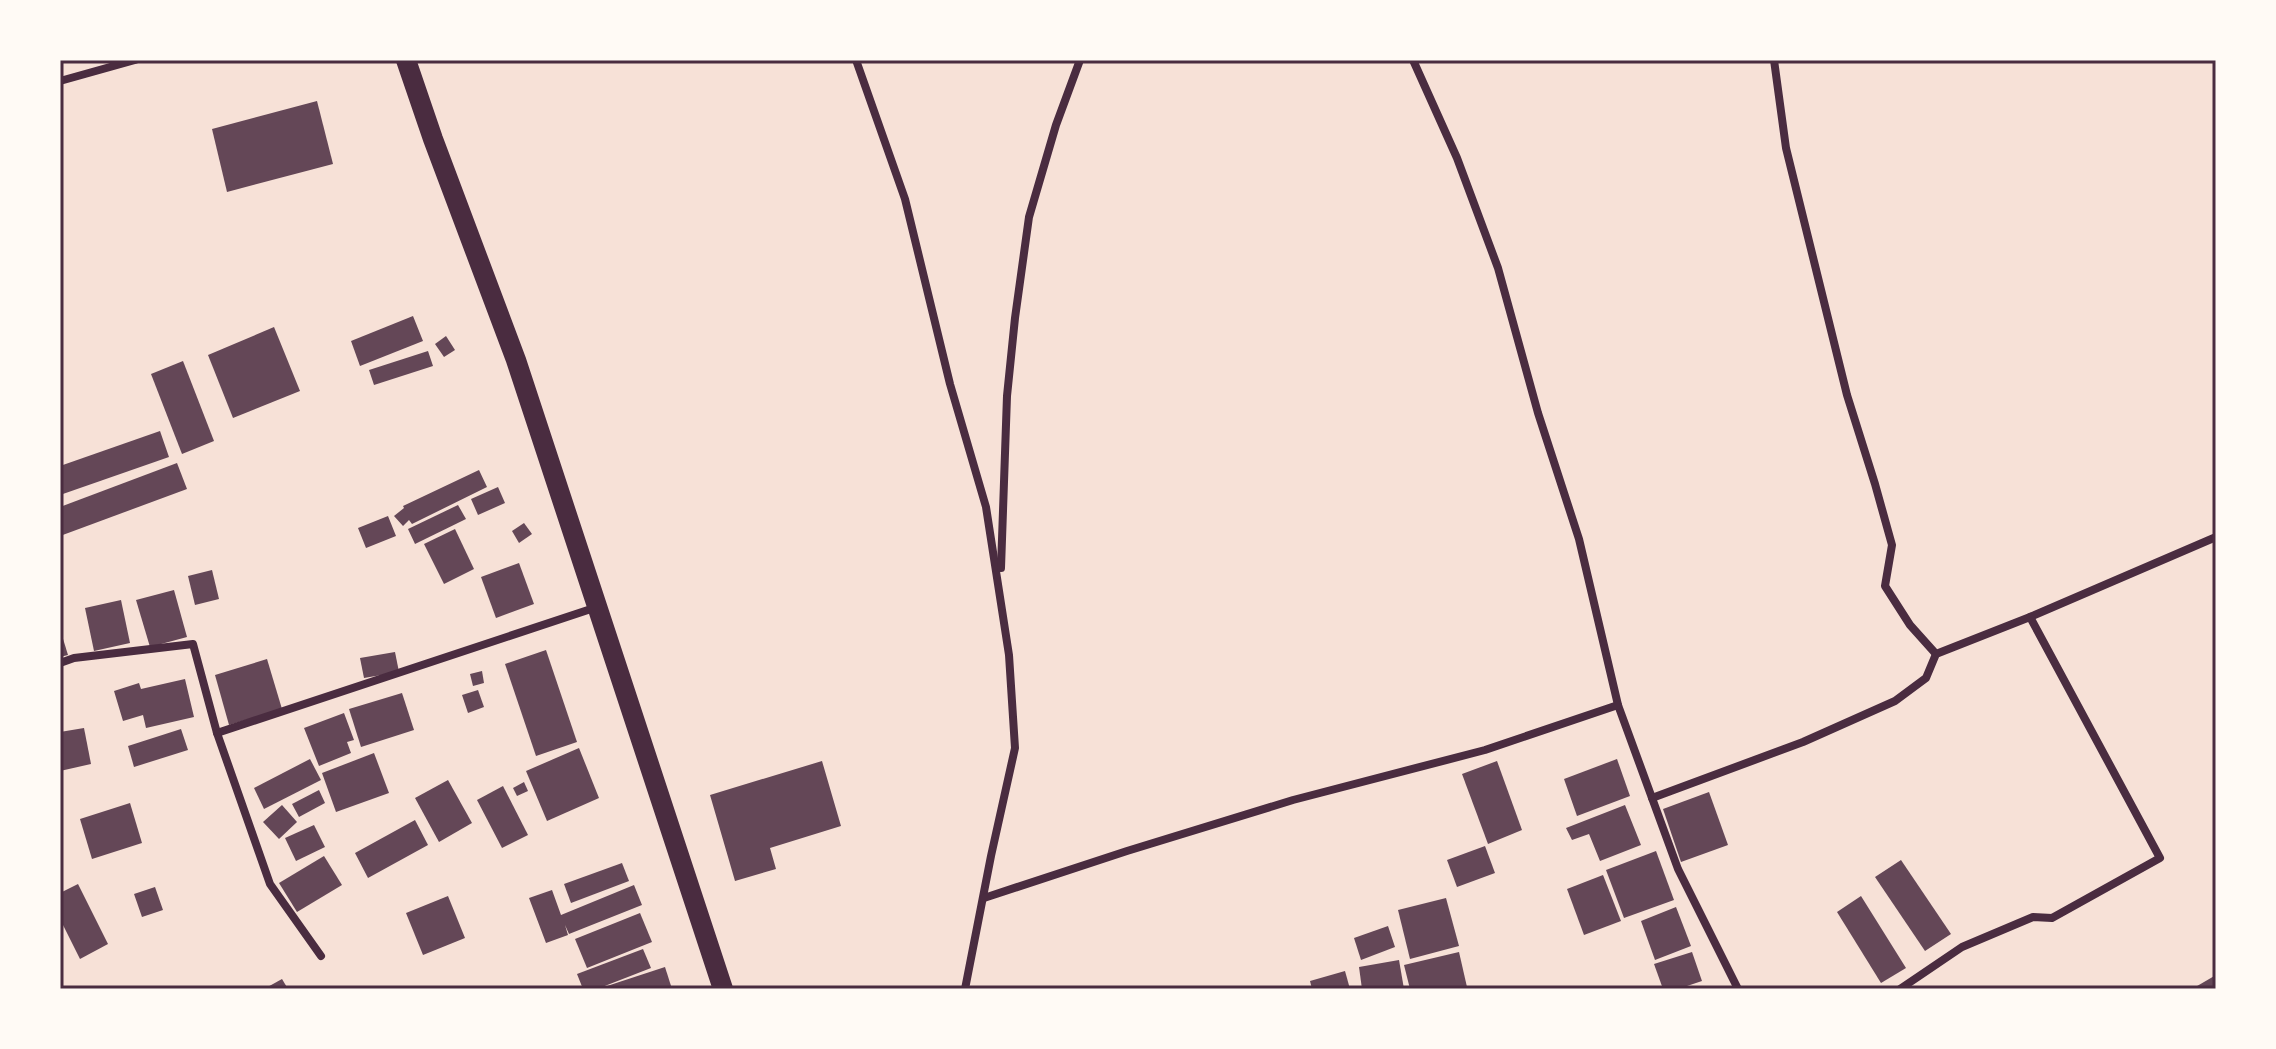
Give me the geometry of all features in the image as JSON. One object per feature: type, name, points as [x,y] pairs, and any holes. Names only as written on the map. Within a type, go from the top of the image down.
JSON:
[{"type":"main road","points":[[406,60],[516,360],[723,989]]},
{"type":"street","points":[[60,81],[135,60]]},
{"type":"street","points":[[856,60],[905,199],[950,384],[986,507],[1009,655],[1015,748],[965,989]]},
{"type":"street","points":[[1000,589],[1007,396],[1029,217],[1056,125],[1080,60]]},
{"type":"street","points":[[1413,60],[1457,158],[1498,268],[1538,413],[1579,539],[1618,705],[1678,869],[1738,989]]},
{"type":"street","points":[[1774,60],[1786,148],[1847,395],[1892,545],[1885,586],[1910,625],[1936,654]]},
{"type":"street","points":[[1652,798],[1803,742],[1895,701],[1926,678],[1936,654],[2216,537]]},
{"type":"street","points":[[217,733],[597,607]]},
{"type":"street","points":[[1900,989],[1962,947],[2033,917],[2052,918],[2160,858],[2030,617]]},
{"type":"street","points":[[60,663],[74,658],[193,644],[217,733],[270,884],[321,956]]},
{"type":"street","points":[[984,898],[1293,800],[1485,750],[1618,705]]},
{"type":"building","points":[[317,101],[333,164],[227,192],[212,129]]},
{"type":"building","points":[[413,316],[423,341],[360,366],[351,341]]},
{"type":"building","points":[[274,327],[300,391],[233,418],[208,355]]},
{"type":"building","points":[[446,336],[455,350],[444,357],[435,344]]},
{"type":"building","points":[[428,351],[433,366],[374,385],[369,370]]},
{"type":"building","points":[[183,361],[214,441],[182,454],[151,374]]},
{"type":"building","points":[[160,431],[169,457],[60,495],[60,466]]},
{"type":"building","points":[[177,463],[187,489],[60,536],[60,507]]},
{"type":"building","points":[[479,470],[487,487],[412,524],[409,520],[403,526],[394,516],[403,506]]},
{"type":"building","points":[[498,487],[505,503],[478,515],[471,499]]},
{"type":"building","points":[[458,505],[466,519],[415,544],[408,529]]},
{"type":"building","points":[[388,516],[396,536],[366,548],[358,528]]},
{"type":"building","points":[[524,523],[532,534],[519,543],[512,531]]},
{"type":"building","points":[[455,529],[474,569],[444,584],[424,544]]},
{"type":"building","points":[[519,563],[534,604],[496,618],[481,577]]},
{"type":"building","points":[[212,570],[219,599],[195,605],[188,576]]},
{"type":"building","points":[[174,590],[187,637],[150,647],[136,600]]},
{"type":"building","points":[[121,600],[130,643],[94,651],[85,608]]},
{"type":"building","points":[[60,629],[68,655],[60,657]]},
{"type":"building","points":[[546,650],[577,742],[536,756],[505,664]]},
{"type":"building","points":[[395,652],[399,672],[364,678],[360,658]]},
{"type":"building","points":[[267,659],[282,709],[229,725],[215,675]]},
{"type":"building","points":[[482,671],[484,683],[473,686],[470,674]]},
{"type":"building","points":[[185,679],[194,717],[146,728],[143,715],[123,721],[114,691],[139,683],[141,689]]},
{"type":"building","points":[[478,690],[484,707],[468,713],[462,695]]},
{"type":"building","points":[[402,693],[414,730],[361,747],[349,709]]},
{"type":"building","points":[[344,713],[354,740],[347,742],[351,753],[319,766],[304,728]]},
{"type":"building","points":[[84,728],[91,764],[60,771],[60,732]]},
{"type":"building","points":[[181,729],[188,750],[134,767],[128,746]]},
{"type":"building","points":[[579,748],[599,798],[547,821],[526,771]]},
{"type":"building","points":[[374,753],[389,793],[336,812],[322,773]]},
{"type":"building","points":[[310,759],[321,780],[264,809],[254,788]]},
{"type":"building","points":[[1617,759],[1630,796],[1577,816],[1564,779]]},
{"type":"building","points":[[822,761],[841,826],[770,848],[776,869],[735,881],[710,795]]},
{"type":"building","points":[[1497,761],[1522,830],[1488,844],[1462,774]]},
{"type":"building","points":[[448,780],[472,823],[439,842],[415,798]]},
{"type":"building","points":[[524,782],[528,791],[517,796],[513,788]]},
{"type":"building","points":[[503,786],[528,835],[502,848],[477,800]]},
{"type":"building","points":[[319,790],[325,803],[299,817],[292,804]]},
{"type":"building","points":[[1709,792],[1728,845],[1681,862],[1663,809]]},
{"type":"building","points":[[130,803],[142,843],[92,859],[80,819]]},
{"type":"building","points":[[282,805],[297,822],[279,839],[263,822]]},
{"type":"building","points":[[1625,805],[1641,845],[1600,861],[1589,834],[1572,840],[1566,828]]},
{"type":"building","points":[[415,820],[428,845],[368,878],[355,853]]},
{"type":"building","points":[[314,825],[325,847],[296,861],[285,838]]},
{"type":"building","points":[[1485,846],[1495,873],[1457,887],[1447,860]]},
{"type":"building","points":[[1656,851],[1674,900],[1624,918],[1606,870]]},
{"type":"building","points":[[324,856],[342,885],[297,912],[279,883]]},
{"type":"building","points":[[1901,860],[1951,934],[1925,951],[1875,877]]},
{"type":"building","points":[[622,863],[629,881],[571,903],[564,884]]},
{"type":"building","points":[[1603,875],[1621,921],[1584,935],[1567,889]]},
{"type":"building","points":[[78,884],[108,944],[80,959],[60,919],[60,893]]},
{"type":"building","points":[[634,885],[642,905],[569,934],[565,925],[568,935],[546,943],[529,898],[552,890],[561,915]]},
{"type":"building","points":[[155,887],[163,910],[142,917],[134,894]]},
{"type":"building","points":[[448,896],[465,938],[423,955],[406,913]]},
{"type":"building","points":[[1861,896],[1906,968],[1881,983],[1837,912]]},
{"type":"building","points":[[1446,898],[1459,946],[1410,959],[1398,910]]},
{"type":"building","points":[[1676,907],[1691,946],[1655,960],[1641,921]]},
{"type":"building","points":[[640,913],[652,942],[587,968],[575,939]]},
{"type":"building","points":[[1388,926],[1395,947],[1361,960],[1354,938]]},
{"type":"building","points":[[643,949],[651,968],[597,989],[583,989],[577,974]]},
{"type":"building","points":[[1459,952],[1467,987],[1410,989],[1404,965]]},
{"type":"building","points":[[1692,952],[1702,981],[1678,989],[1663,989],[1654,964]]},
{"type":"building","points":[[1399,960],[1404,989],[1362,989],[1359,967]]},
{"type":"building","points":[[665,967],[672,989],[608,989],[607,986]]},
{"type":"building","points":[[1345,971],[1350,989],[1312,989],[1310,981]]},
{"type":"building","points":[[2216,975],[2216,989],[2192,989]]},
{"type":"building","points":[[282,979],[288,989],[264,989]]}]
